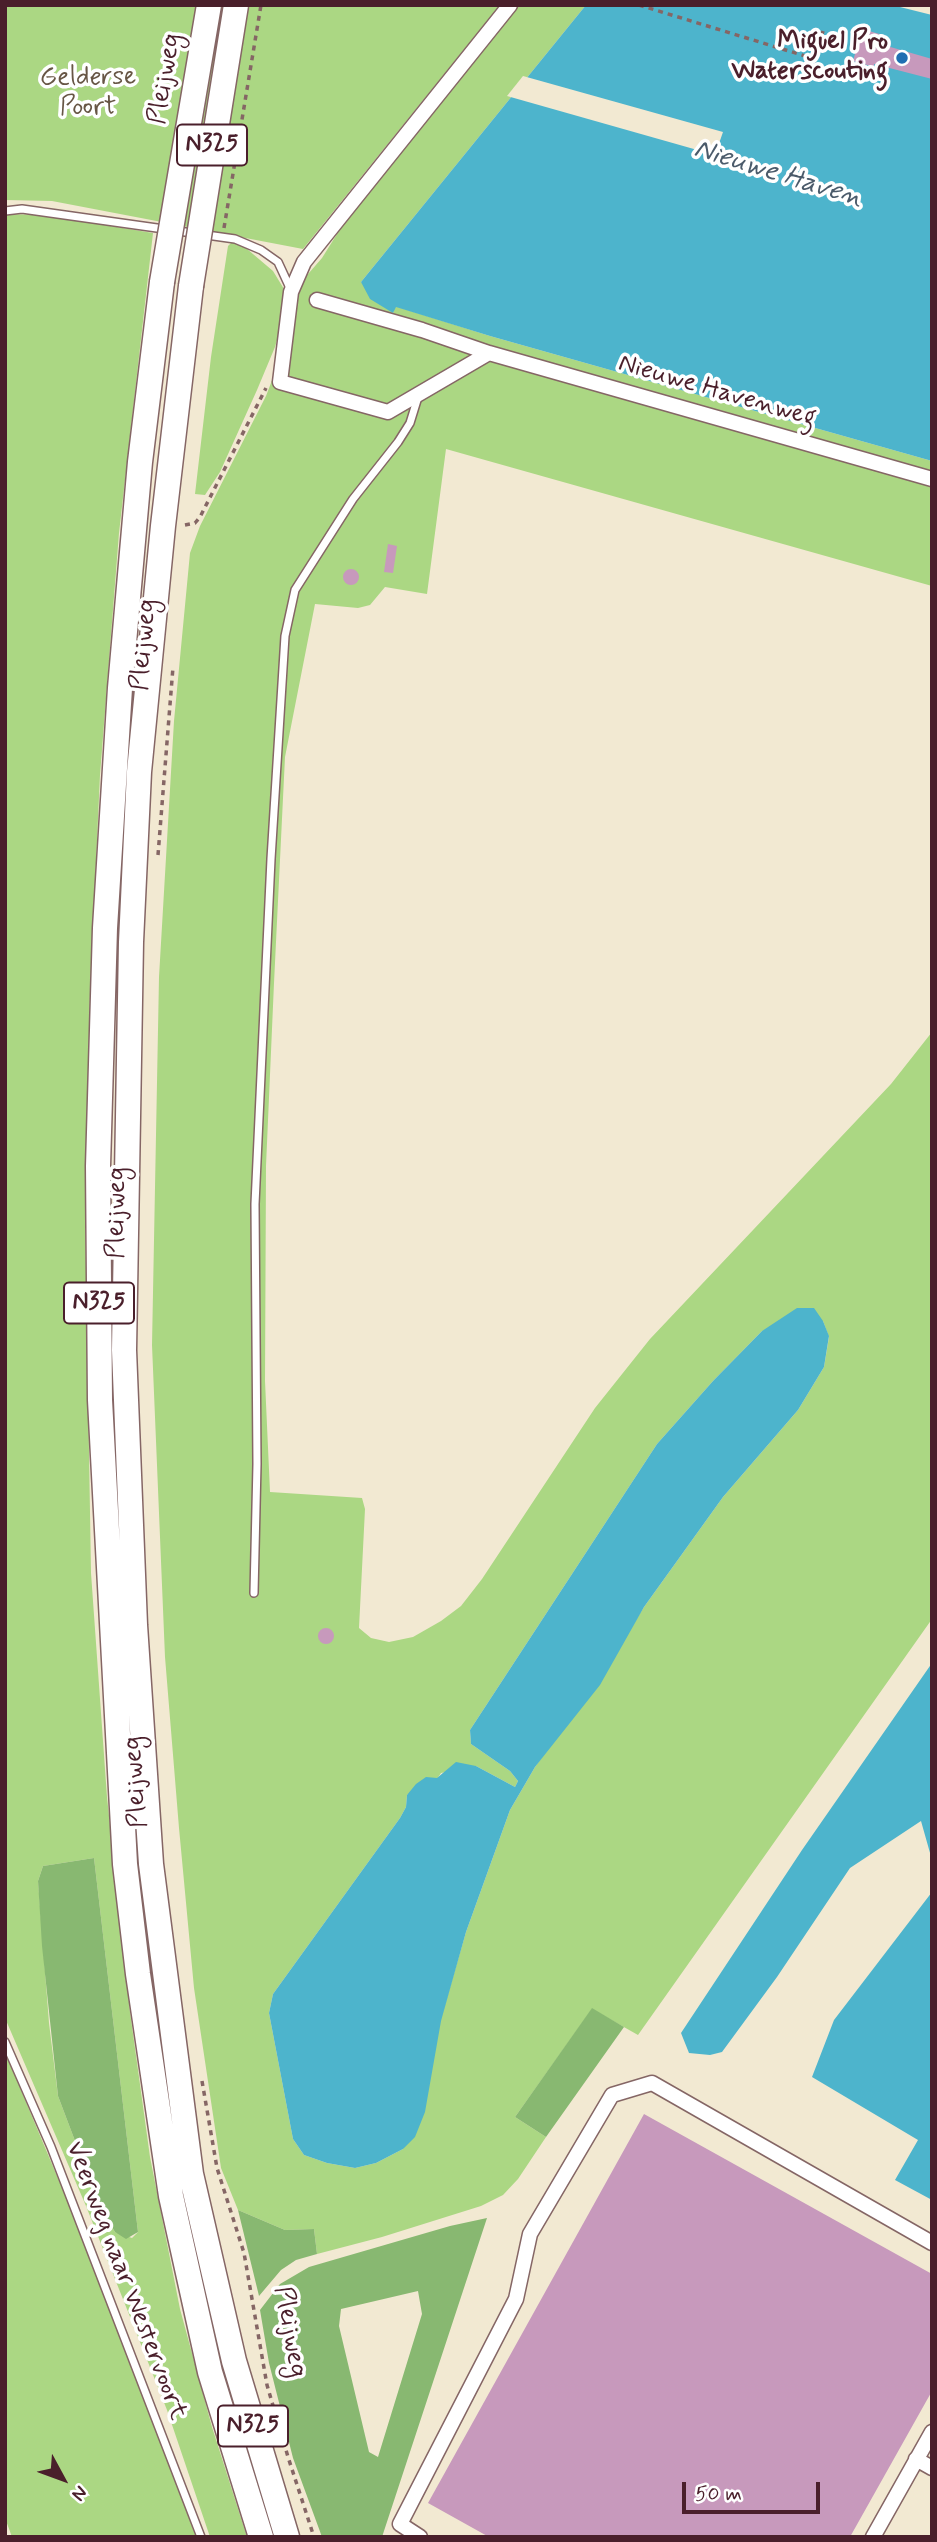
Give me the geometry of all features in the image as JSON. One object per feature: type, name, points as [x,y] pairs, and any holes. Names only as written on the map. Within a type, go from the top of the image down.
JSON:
[{"type":"highway","name":"Pleijweg","points":[[209,5],[162,282],[140,462],[120,688],[105,928],[98,1166],[100,1400],[125,1864],[140,1988],[171,2196],[210,2372],[261,2537]]},
{"type":"highway","name":"Pleijweg","points":[[236,5],[191,286],[163,526],[139,772],[132,929],[124,1350],[133,1598],[151,1864],[191,2174],[234,2361],[288,2537]]},
{"type":"street","points":[[489,353],[388,412],[281,382],[291,292],[304,262],[510,5]]},
{"type":"street","name":"Nieuwe Havenweg","points":[[317,300],[422,330],[489,353],[932,479]]},
{"type":"street","points":[[420,2537],[400,2525],[516,2299],[530,2234],[612,2095],[652,2083],[932,2243]]},
{"type":"street","points":[[873,2537],[932,2432]]},
{"type":"street","points":[[916,2459],[932,2468]]},
{"type":"lane","points":[[5,211],[22,209],[235,239],[261,250],[278,262],[291,292]]},
{"type":"lane","points":[[254,1593],[257,1464],[255,1204],[271,859],[285,636],[295,590],[353,499],[398,442],[410,423],[419,394]]},
{"type":"lane","name":"Veerweg naar Westervoort","points":[[5,2042],[56,2160],[201,2537]]},
{"type":"path","points":[[223,235],[261,5]]},
{"type":"path","points":[[639,5],[815,59]]},
{"type":"path","points":[[808,82],[823,31]]},
{"type":"path","points":[[187,513],[185,525],[195,523],[200,517],[265,389],[270,384],[281,382]]},
{"type":"path","name":"Pleijweg","points":[[158,863],[173,664]]},
{"type":"path","name":"Pleijweg","points":[[201,2070],[217,2168],[244,2253],[267,2385],[314,2537]]},
{"type":"green space","name":"Gelderse Poort","points":[[5,5],[500,5],[303,249],[52,201],[5,200]]},
{"type":"green space","points":[[518,5],[586,5],[361,282],[393,313],[395,306],[490,336],[932,461],[932,586],[446,449],[427,594],[385,587],[370,605],[358,608],[315,604],[285,757],[266,1166],[265,1381],[270,1492],[362,1498],[365,1509],[359,1628],[371,1638],[389,1642],[413,1637],[441,1621],[461,1606],[482,1579],[595,1408],[650,1339],[891,1084],[932,1032],[932,1619],[638,2035],[592,2009],[515,2117],[546,2137],[518,2179],[503,2195],[481,2206],[317,2254],[314,2229],[285,2230],[238,2210],[221,2168],[194,1988],[179,1828],[165,1657],[152,1345],[159,977],[174,721],[190,553],[200,526],[266,396],[287,341],[295,289],[322,258],[347,218]],"holes":[[[823,1321],[829,1337],[824,1367],[798,1410],[723,1497],[535,1767],[510,1810],[466,1932],[403,2149],[376,2163],[355,2168],[304,2155],[293,2139],[269,2013],[273,1994],[400,1818],[406,1807],[407,1795],[437,1779],[441,1773],[476,1766],[515,1787],[518,1781],[510,1771],[471,1744],[470,1730],[657,1444],[762,1331]]]},
{"type":"green space","points":[[5,214],[44,215],[153,233],[119,533],[100,775],[90,993],[85,1208],[91,1573],[107,1797],[130,2012],[150,2157],[180,2309],[212,2427],[247,2537],[210,2537],[167,2410],[86,2206],[5,2018]],"holes":[[[94,1858],[138,2232],[132,2238],[115,2232],[100,2207],[58,2096],[49,2023],[38,1881],[43,1866]]]},
{"type":"green space","points":[[232,242],[240,243],[273,271],[284,289],[284,315],[275,347],[220,472],[205,495],[195,494],[211,357],[228,246]]},
{"type":"green space","points":[[94,1858],[138,2232],[126,2239],[115,2232],[100,2207],[58,2096],[42,1946],[38,1881],[43,1866]]},
{"type":"green space","points":[[592,2008],[624,2027],[546,2137],[515,2117]]},
{"type":"green space","points":[[5,2052],[96,2269],[196,2537],[12,2537],[5,2518]]},
{"type":"green space","points":[[238,2210],[285,2230],[314,2229],[317,2254],[296,2260],[281,2270],[259,2296]]},
{"type":"green space","points":[[487,2218],[382,2537],[322,2537],[293,2458],[269,2363],[260,2310],[280,2284],[309,2267],[450,2226]],"holes":[[[418,2291],[422,2314],[378,2457],[369,2452],[339,2326],[341,2309]]]},
{"type":"water","name":"Nieuwe Haven","points":[[586,5],[892,5],[932,15],[932,461],[396,307],[393,313],[370,299],[361,282]]},
{"type":"water","points":[[797,1308],[814,1308],[823,1321],[829,1336],[824,1367],[798,1410],[723,1497],[644,1607],[600,1685],[535,1767],[510,1810],[466,1932],[441,2021],[425,2112],[415,2137],[403,2149],[376,2163],[355,2168],[304,2155],[293,2139],[269,2013],[273,1994],[400,1818],[406,1807],[407,1795],[416,1784],[426,1777],[437,1778],[456,1762],[476,1766],[515,1787],[518,1781],[510,1771],[471,1744],[470,1730],[657,1444],[762,1331]]},
{"type":"water","points":[[932,1663],[932,1860],[921,1821],[850,1868],[777,1977],[722,2052],[710,2055],[689,2053],[681,2033],[802,1850]]},
{"type":"water","points":[[932,1892],[932,2200],[895,2180],[918,2140],[812,2077],[834,2020]]},
{"type":"pier","points":[[523,76],[723,132],[715,155],[507,96]]},
{"type":"building","points":[[862,29],[883,35],[880,44],[932,59],[932,79],[853,61]]},
{"type":"building","points":[[388,544],[397,546],[393,573],[384,572]]},
{"type":"building","points":[[348,569],[354,569],[359,577],[357,583],[348,585],[343,580],[343,574]]},
{"type":"building","points":[[323,1628],[329,1628],[334,1636],[332,1642],[323,1644],[318,1639],[318,1633]]},
{"type":"building","points":[[644,2114],[932,2274],[932,2391],[850,2537],[489,2537],[428,2503]]},
{"type":"place","name":"Miguel Pro Waterscouting","points":[[902,58]]}]
